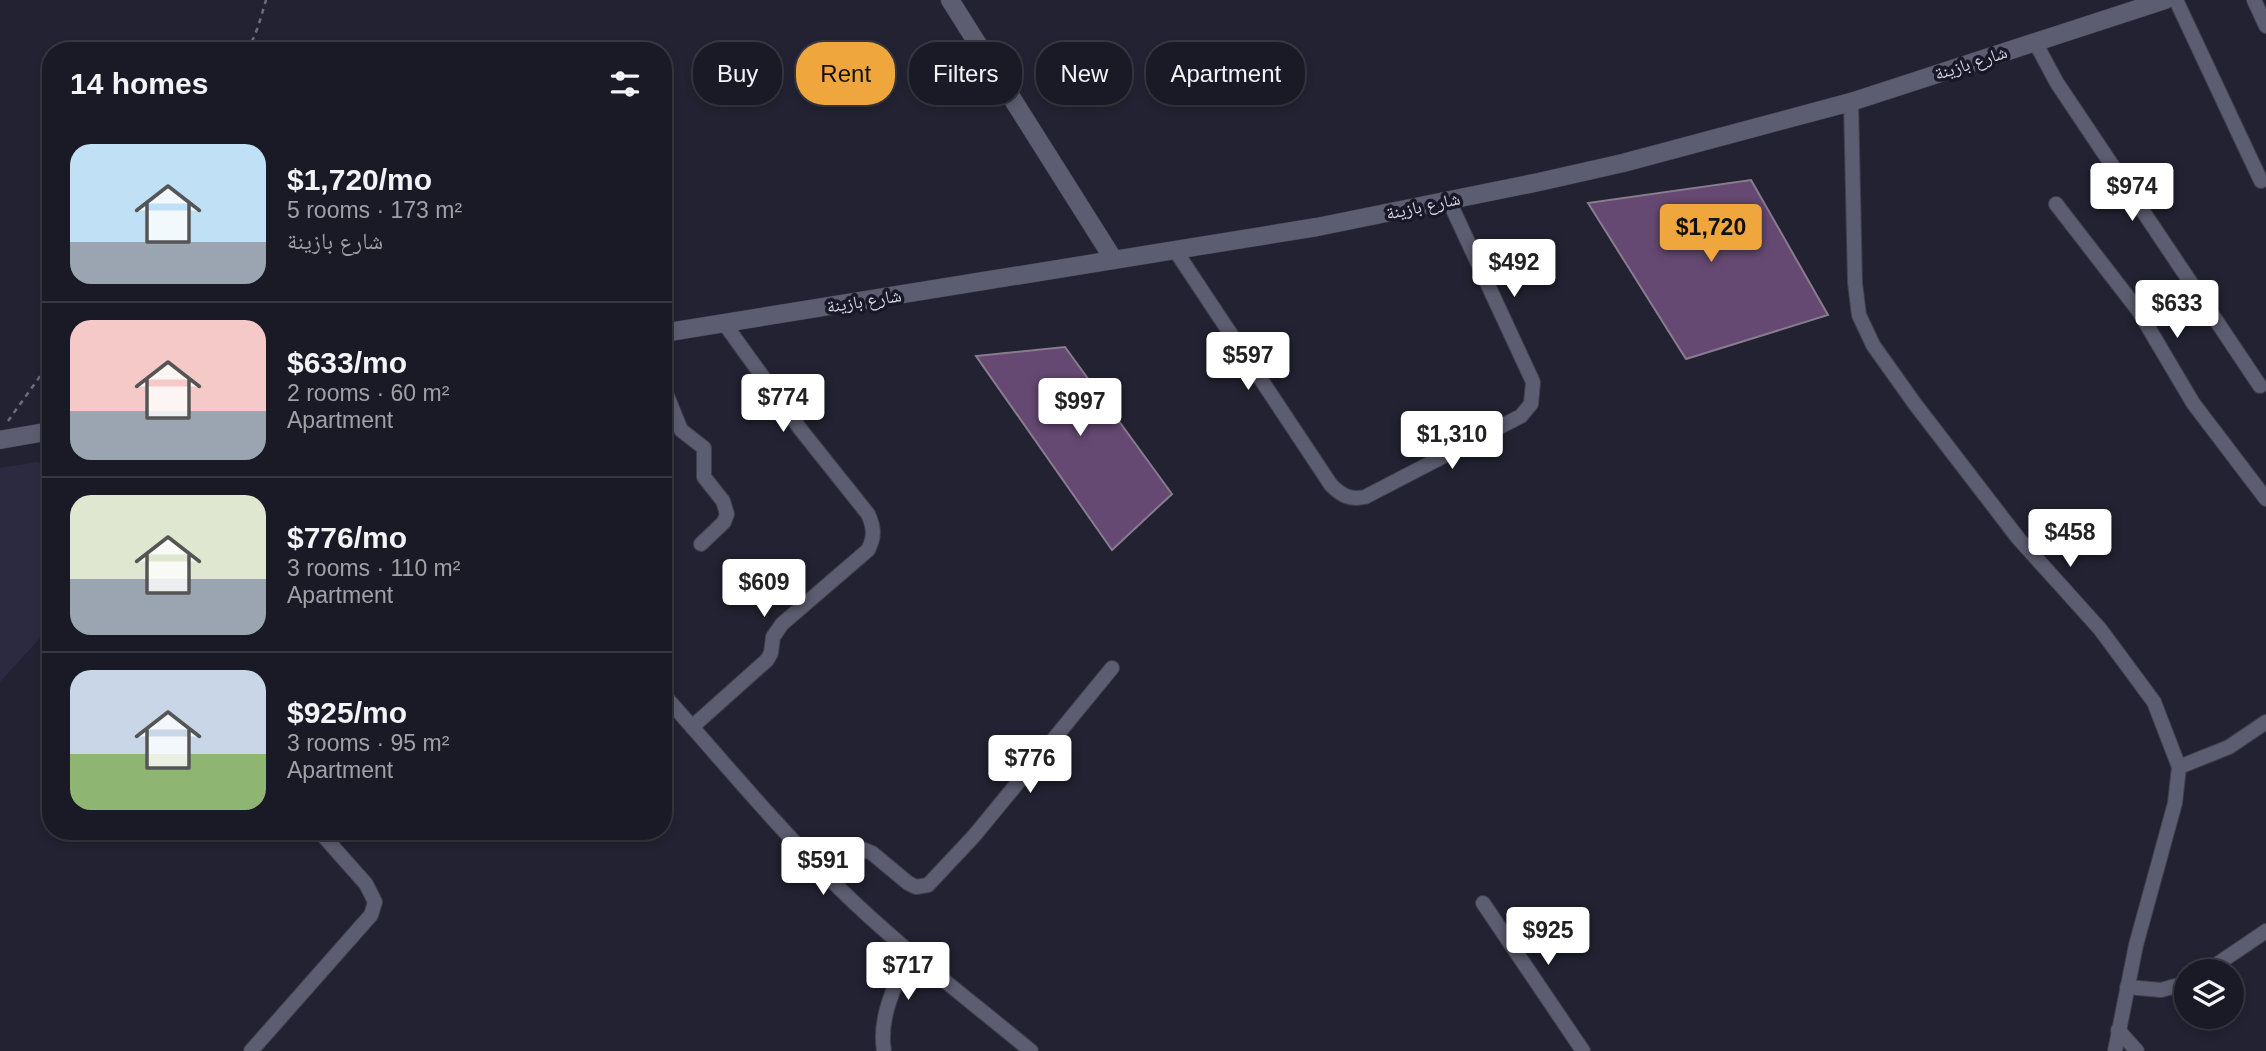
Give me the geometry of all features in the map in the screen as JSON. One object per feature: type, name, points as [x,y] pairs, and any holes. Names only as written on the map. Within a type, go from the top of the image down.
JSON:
[{"type":"street","points":[[950,0],[1114,260]]},
{"type":"street","name":"شارع بازينة","points":[[672,332],[1317,227],[1623,163],[1851,102],[2165,0]]},
{"type":"street","points":[[2176,0],[2261,181]]},
{"type":"street","points":[[2254,0],[2266,26]]},
{"type":"street","points":[[2035,42],[2057,83],[2260,386]]},
{"type":"street","points":[[1851,102],[1855,283],[1859,315],[1873,345],[2010,527],[2100,629],[2154,702],[2179,768],[2175,803],[2127,986],[2115,1051]]},
{"type":"street","points":[[1175,250],[1331,485],[1341,495],[1357,499],[1497,430],[1521,416],[1531,404],[1533,382],[1449,201]]},
{"type":"street","points":[[2056,204],[2138,310],[2193,403],[2266,499]]},
{"type":"street","points":[[692,727],[767,660],[776,631],[868,550],[874,537],[868,514],[801,430],[724,323]]},
{"type":"street","points":[[672,408],[681,430],[704,448],[704,477],[727,507],[724,522],[701,544]]},
{"type":"street","points":[[0,440],[42,437]]},
{"type":"street","points":[[814,863],[842,848],[852,847],[872,853],[916,887],[928,885],[974,836],[1112,668]]},
{"type":"street","points":[[672,704],[840,889],[909,951],[1031,1051]]},
{"type":"street","points":[[2179,768],[2229,747],[2266,722]]},
{"type":"street","points":[[251,1051],[370,915],[375,902],[366,884],[327,840]]},
{"type":"street","points":[[1483,903],[1583,1051]]},
{"type":"street","points":[[2225,959],[2266,931]]},
{"type":"street","points":[[884,1051],[881,1034],[884,1015],[909,951]]},
{"type":"street","points":[[2127,986],[2161,990],[2174,988]]},
{"type":"street","points":[[2118,1030],[2137,1051]]},
{"type":"path","points":[[252,42],[266,0]]},
{"type":"path","points":[[7,422],[42,373]]},
{"type":"shaded area","points":[[42,463],[42,636],[0,682],[0,468]]},
{"type":"building","points":[[1751,180],[1828,315],[1686,359],[1588,203]]},
{"type":"building","points":[[1065,347],[1172,494],[1112,550],[976,356]]}]
